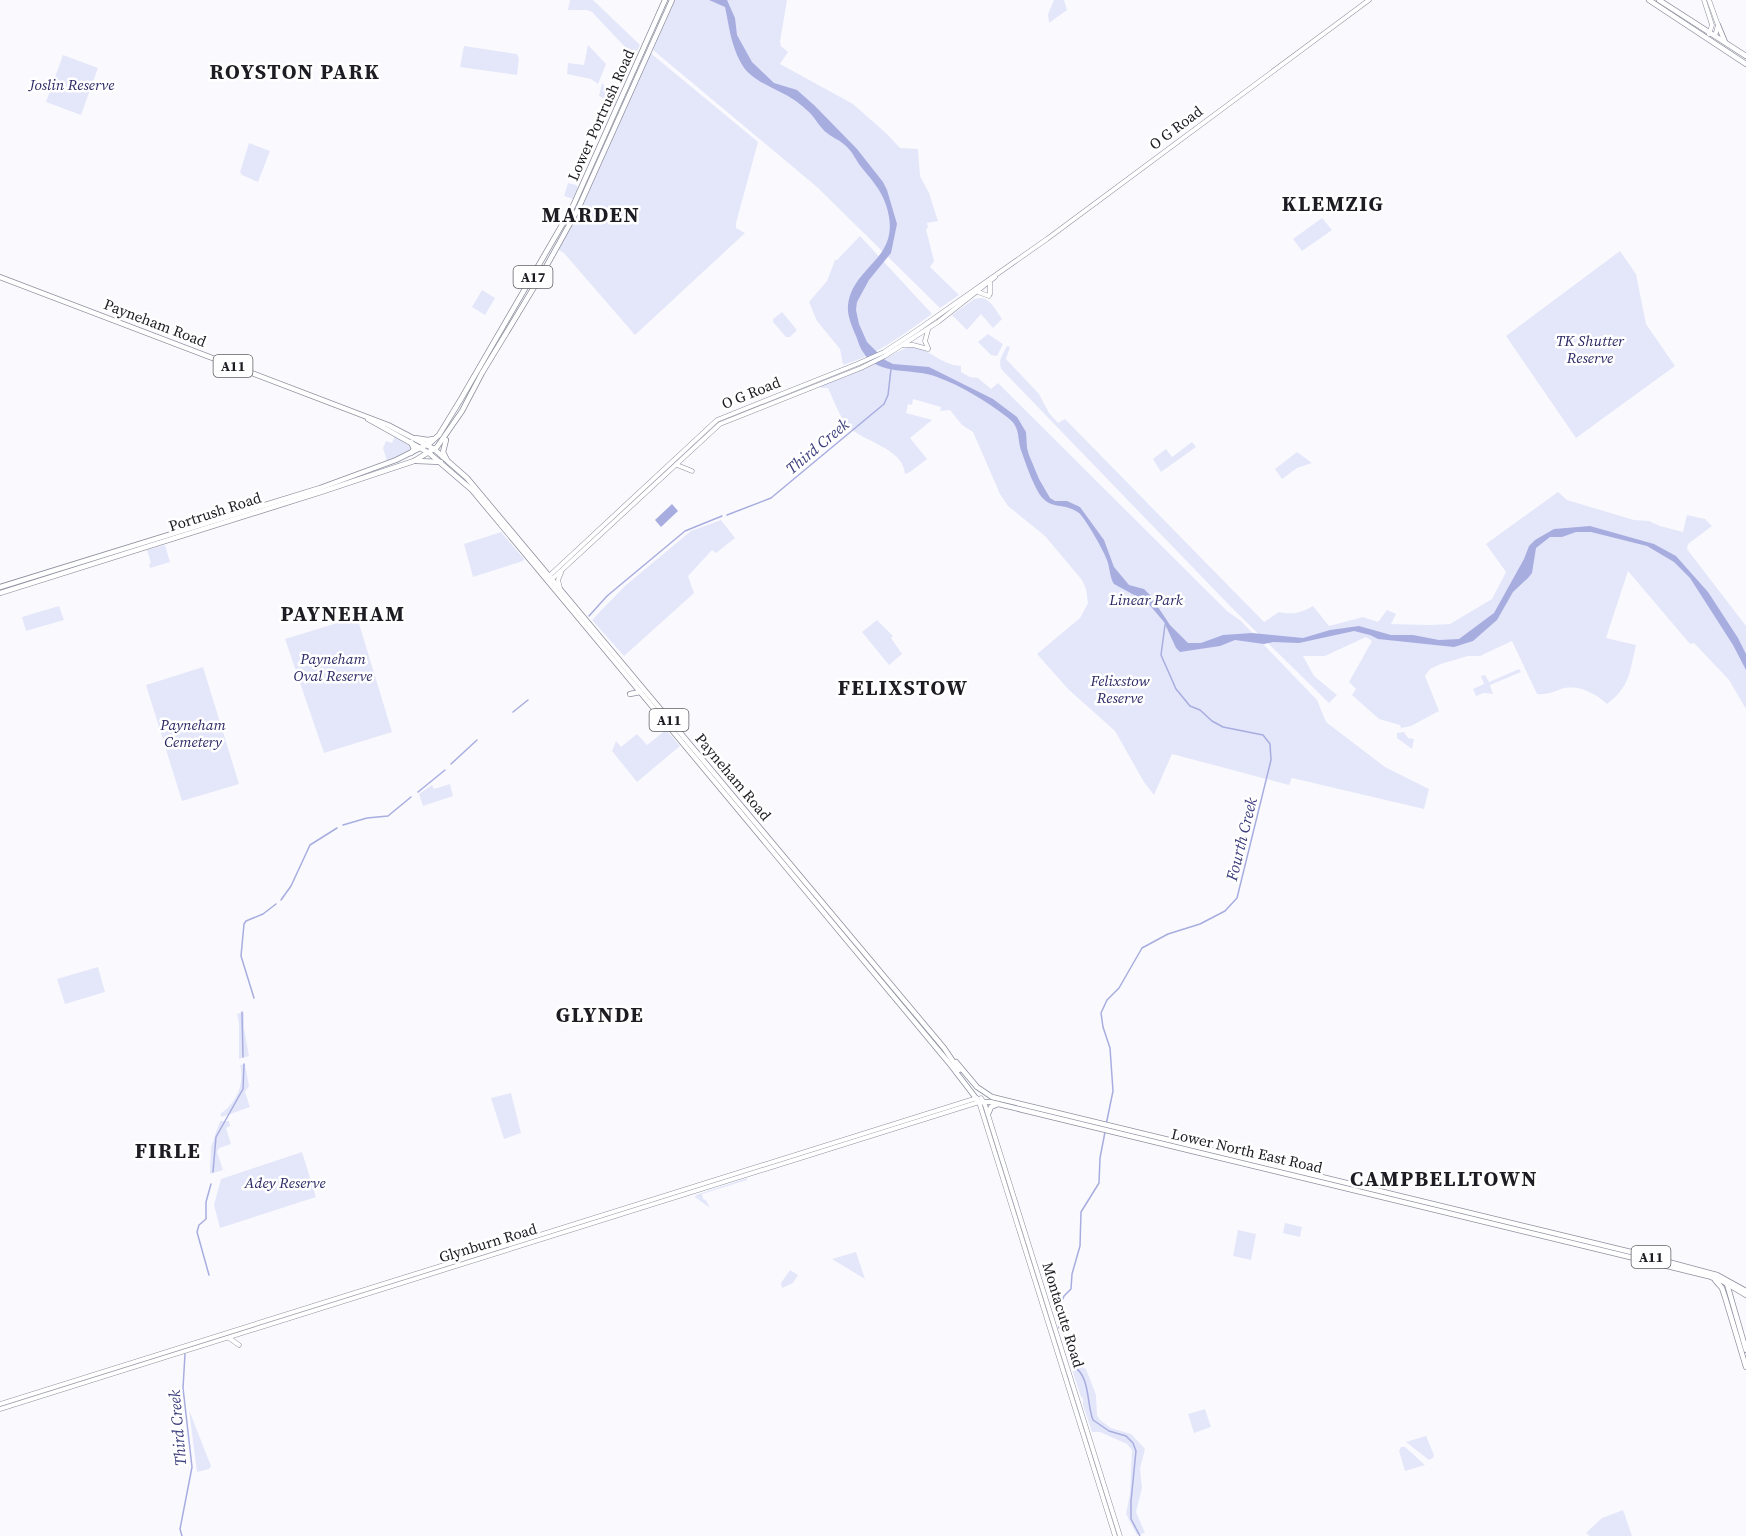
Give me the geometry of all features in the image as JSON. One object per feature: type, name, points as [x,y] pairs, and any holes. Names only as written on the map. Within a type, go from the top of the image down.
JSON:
[{"type":"main road","name":"Lower Portrush Road","points":[[431,451],[449,432],[583,199],[665,0]]},
{"type":"main road","name":"Lower Portrush Road","points":[[648,44],[672,0]]},
{"type":"main road","name":"O G Road","points":[[548,579],[563,569],[717,420],[860,365],[902,345],[946,308],[997,274],[1369,0]]},
{"type":"main road","points":[[1649,0],[1710,37],[1746,64]]},
{"type":"main road","points":[[1659,0],[1664,7]]},
{"type":"main road","points":[[1704,0],[1712,25],[1710,37]]},
{"type":"main road","points":[[1709,0],[1726,44]]},
{"type":"main road","points":[[1710,37],[1718,25]]},
{"type":"main road","points":[[1710,37],[1746,56]]},
{"type":"main road","name":"Lower Portrush Road","points":[[421,448],[436,437],[544,260],[580,192],[645,51]]},
{"type":"main road","points":[[574,203],[583,199],[580,192]]},
{"type":"main road","points":[[536,273],[544,269],[544,260]]},
{"type":"main road","name":"O G Road","points":[[884,354],[938,322],[978,292],[997,274]]},
{"type":"main road","name":"Payneham Road","points":[[0,277],[368,419],[427,445],[431,451],[467,478],[633,684],[980,1100]]},
{"type":"main road","points":[[978,292],[989,295],[990,282]]},
{"type":"main road","points":[[902,345],[928,349],[925,341],[928,328]]},
{"type":"main road","points":[[477,371],[487,365],[487,353]]},
{"type":"main road","points":[[414,461],[444,461],[443,450],[449,432]]},
{"type":"main road","points":[[411,453],[414,449],[413,440],[428,440],[436,437]]},
{"type":"main road","name":"Payneham Road","points":[[413,440],[421,448],[431,451]]},
{"type":"main road","name":"Portrush Road","points":[[0,588],[320,488],[421,448]]},
{"type":"main road","name":"Portrush Road","points":[[0,593],[414,461],[431,451]]},
{"type":"main road","name":"O G Road","points":[[548,579],[680,458]]},
{"type":"main road","points":[[676,464],[692,471]]},
{"type":"main road","points":[[561,591],[558,580],[563,569]]},
{"type":"main road","name":"Payneham Road","points":[[548,579],[561,591],[944,1048],[980,1100]]},
{"type":"main road","points":[[0,588],[8,590],[16,582]]},
{"type":"main road","points":[[630,674],[633,684],[640,686]]},
{"type":"main road","points":[[630,694],[640,692]]},
{"type":"main road","points":[[654,702],[657,707],[656,711]]},
{"type":"main road","points":[[912,1010],[911,1018],[918,1017]]},
{"type":"main road","name":"Lower North East Road","points":[[944,1048],[977,1086],[992,1097],[1714,1278],[1728,1282],[1746,1295]]},
{"type":"main road","points":[[962,1103],[971,1096],[971,1090]]},
{"type":"main road","name":"Lower North East Road","points":[[980,1100],[992,1097]]},
{"type":"main road","name":"Lower North East Road","points":[[980,1100],[1106,1127],[1631,1252],[1708,1272],[1746,1291]]},
{"type":"main road","name":"Glynburn Road","points":[[0,1404],[962,1103],[980,1100]]},
{"type":"main road","name":"Glynburn Road","points":[[0,1409],[980,1100]]},
{"type":"main road","name":"Montacute Road","points":[[980,1100],[1120,1536]]},
{"type":"main road","points":[[968,1105],[977,1107],[986,1115],[990,1107],[998,1104]]},
{"type":"main road","name":"Montacute Road","points":[[986,1115],[1115,1536]]},
{"type":"main road","points":[[1714,1278],[1721,1286],[1725,1297],[1746,1367]]},
{"type":"main road","points":[[1725,1297],[1728,1282]]},
{"type":"main road","points":[[1728,1282],[1746,1350]]},
{"type":"main road","points":[[313,1306],[326,1307]]},
{"type":"main road","points":[[228,1338],[239,1345]]},
{"type":"green space","points":[[570,0],[593,0],[640,45],[637,51],[634,53],[627,49],[592,12],[568,10]]},
{"type":"green space","points":[[675,0],[787,0],[780,42],[788,52],[780,64],[853,104],[900,148],[918,149],[920,176],[929,193],[938,221],[927,223],[928,228],[926,229],[934,261],[930,267],[959,295],[940,308],[817,187],[653,50]]},
{"type":"green space","points":[[1054,0],[1064,0],[1067,10],[1049,23],[1048,14]]},
{"type":"green space","points":[[588,45],[606,64],[598,84],[591,79],[567,74],[568,63],[584,65]]},
{"type":"green space","points":[[464,46],[517,54],[519,59],[517,75],[460,67]]},
{"type":"green space","points":[[648,51],[758,142],[736,223],[736,228],[745,233],[635,335],[564,253],[556,248],[578,209]]},
{"type":"green space","name":"Joslin Reserve","points":[[63,55],[98,68],[81,115],[46,102]]},
{"type":"green space","points":[[602,83],[617,99],[614,106],[599,96]]},
{"type":"green space","points":[[249,143],[270,151],[258,182],[240,172]]},
{"type":"green space","points":[[568,183],[578,187],[573,199],[564,196]]},
{"type":"green space","points":[[1322,218],[1332,230],[1302,251],[1293,239]]},
{"type":"green space","points":[[860,236],[932,314],[879,350],[843,365],[840,349],[817,321],[809,302],[827,281],[835,260]]},
{"type":"green space","name":"TK Shutter Reserve","points":[[1620,251],[1636,274],[1646,324],[1675,366],[1576,438],[1506,336]]},
{"type":"green space","points":[[482,290],[495,298],[485,315],[472,307]]},
{"type":"green space","points":[[981,298],[990,303],[1002,319],[993,328],[981,314],[967,330],[952,315],[974,299]]},
{"type":"green space","points":[[782,312],[797,330],[790,337],[786,337],[773,322],[773,319]]},
{"type":"green space","points":[[988,334],[1003,344],[997,356],[991,355],[978,342]]},
{"type":"green space","points":[[910,346],[923,349],[947,363],[961,366],[961,372],[978,378],[991,389],[998,383],[1227,611],[1241,621],[1317,700],[1326,722],[1385,767],[1429,789],[1424,809],[1292,778],[1289,785],[1172,754],[1154,795],[1115,731],[1068,689],[1037,654],[1080,618],[1088,603],[1086,589],[1082,580],[1045,536],[1008,506],[1000,494],[973,432],[962,425],[950,410],[940,411],[941,407],[913,399],[912,405],[908,404],[906,413],[932,420],[910,438],[927,459],[905,474],[903,465],[890,451],[854,432],[848,426],[839,413],[828,388],[820,386],[847,376]]},
{"type":"green space","points":[[1007,346],[1010,347],[1006,359],[1039,394],[1049,413],[1058,423],[1065,419],[1264,622],[1279,612],[1296,613],[1313,606],[1329,626],[1363,617],[1378,622],[1387,610],[1396,614],[1391,624],[1450,624],[1492,599],[1506,572],[1486,544],[1558,492],[1567,500],[1683,532],[1687,515],[1705,519],[1712,526],[1688,544],[1687,549],[1746,626],[1746,709],[1729,680],[1694,643],[1690,644],[1628,571],[1606,638],[1636,645],[1625,685],[1607,704],[1591,693],[1573,688],[1537,694],[1512,641],[1480,656],[1468,656],[1430,669],[1425,676],[1439,711],[1411,726],[1401,728],[1400,725],[1379,719],[1352,695],[1356,689],[1349,682],[1372,641],[1366,637],[1325,656],[1303,656],[1314,676],[1337,695],[1329,703],[1232,608],[1002,370],[1000,361]]},
{"type":"green space","points":[[395,436],[410,446],[412,450],[387,461],[383,448],[386,441],[392,443]]},
{"type":"green space","points":[[1192,442],[1196,447],[1161,472],[1153,459],[1166,449],[1172,457]]},
{"type":"green space","points":[[1297,452],[1312,463],[1297,468],[1282,479],[1275,469]]},
{"type":"green space","points":[[721,520],[735,538],[716,553],[712,550],[688,576],[694,593],[624,656],[592,620],[626,585],[691,531]]},
{"type":"green space","points":[[501,532],[524,559],[523,561],[473,577],[464,544]]},
{"type":"green space","points":[[165,545],[170,562],[150,568],[151,563],[147,550]]},
{"type":"green space","points":[[59,606],[64,620],[26,631],[22,617]]},
{"type":"green space","name":"Payneham Oval Reserve","points":[[357,617],[392,732],[324,753],[285,639]]},
{"type":"green space","points":[[877,620],[893,636],[891,638],[902,654],[889,665],[862,632]]},
{"type":"green space","name":"Payneham Cemetery","points":[[203,667],[239,784],[182,801],[146,685]]},
{"type":"green space","points":[[1519,669],[1521,672],[1490,685],[1493,694],[1484,693],[1476,696],[1473,689],[1484,684],[1481,676],[1485,675],[1489,682]]},
{"type":"green space","points":[[666,730],[680,746],[637,782],[612,751],[616,741],[621,747],[637,734],[647,745]]},
{"type":"green space","points":[[1404,732],[1408,738],[1414,739],[1412,749],[1397,738],[1397,733]]},
{"type":"green space","points":[[450,784],[453,796],[423,806],[419,794],[432,785],[434,789]]},
{"type":"green space","points":[[98,967],[105,992],[65,1004],[57,979]]},
{"type":"green space","points":[[244,1012],[244,1028],[249,1056],[239,1059],[237,1014]]},
{"type":"green space","points":[[245,1064],[249,1086],[245,1092],[250,1107],[222,1117],[220,1114],[231,1105],[238,1093],[241,1079],[240,1065]]},
{"type":"green space","points":[[511,1093],[521,1133],[504,1139],[491,1098]]},
{"type":"green space","points":[[220,1121],[229,1121],[230,1126],[226,1128],[231,1144],[219,1148],[217,1152],[223,1170],[210,1174],[211,1147]]},
{"type":"green space","name":"Adey Reserve","points":[[302,1152],[316,1197],[220,1228],[214,1205],[221,1179]]},
{"type":"green space","points":[[747,1178],[747,1180],[702,1194],[710,1208],[695,1197],[696,1195]]},
{"type":"green space","points":[[1285,1223],[1302,1227],[1300,1237],[1283,1233]]},
{"type":"green space","points":[[1238,1230],[1256,1234],[1251,1260],[1233,1256]]},
{"type":"green space","points":[[856,1252],[865,1279],[832,1259]]},
{"type":"green space","points":[[790,1270],[798,1275],[793,1283],[782,1288],[781,1283]]},
{"type":"green space","points":[[1069,1360],[1086,1369],[1096,1395],[1097,1415],[1100,1420],[1111,1428],[1131,1434],[1145,1449],[1140,1469],[1142,1488],[1136,1512],[1145,1533],[1137,1535],[1126,1514],[1130,1494],[1132,1450],[1127,1444],[1100,1432],[1092,1432]]},
{"type":"green space","points":[[1205,1409],[1211,1427],[1194,1433],[1188,1414]]},
{"type":"green space","points":[[189,1410],[211,1466],[209,1469],[197,1472]]},
{"type":"green space","points":[[1426,1436],[1434,1455],[1429,1460],[1406,1442]]},
{"type":"green space","points":[[1401,1447],[1405,1447],[1425,1465],[1405,1471],[1399,1451]]},
{"type":"green space","points":[[1623,1510],[1632,1536],[1590,1536],[1586,1533],[1602,1518]]},
{"type":"water","points":[[709,0],[727,0],[735,18],[737,35],[752,62],[774,83],[797,90],[815,106],[857,149],[887,190],[897,224],[891,253],[869,280],[857,302],[859,324],[867,342],[885,360],[893,364],[929,367],[993,399],[1017,417],[1026,432],[1029,455],[1050,498],[1055,501],[1067,501],[1080,507],[1104,540],[1114,567],[1129,585],[1144,589],[1150,595],[1170,625],[1188,643],[1201,643],[1223,635],[1252,633],[1303,638],[1330,630],[1359,626],[1391,635],[1413,635],[1439,640],[1459,639],[1494,613],[1529,546],[1535,540],[1554,529],[1590,526],[1654,544],[1676,556],[1708,592],[1738,638],[1746,654],[1746,670],[1733,645],[1690,578],[1674,562],[1647,546],[1591,532],[1576,532],[1562,537],[1550,537],[1536,548],[1532,573],[1513,592],[1497,620],[1473,641],[1454,647],[1378,639],[1354,631],[1299,643],[1264,644],[1235,640],[1220,646],[1180,652],[1164,622],[1147,602],[1114,584],[1103,552],[1082,516],[1072,509],[1050,503],[1040,495],[1028,470],[1020,448],[1017,429],[1012,421],[956,385],[927,374],[877,365],[863,352],[850,321],[848,305],[852,291],[883,250],[888,238],[890,223],[884,200],[876,185],[846,146],[829,135],[799,104],[756,79],[745,69],[733,42],[725,7]]},
{"type":"water","points":[[672,504],[678,511],[661,527],[655,520]]},
{"type":"waterway","name":"Third Creek","points":[[727,515],[771,498],[884,404],[888,395],[891,369]]},
{"type":"waterway","name":"Third Creek","points":[[589,616],[607,596],[685,531],[722,516]]},
{"type":"waterway","name":"Fourth Creek","points":[[1106,1125],[1113,1091],[1110,1048],[1101,1013],[1107,1000],[1119,988],[1142,948],[1168,934],[1200,924],[1225,911],[1237,898],[1271,760],[1270,744],[1263,735],[1223,727],[1200,710],[1190,706],[1176,689],[1161,655],[1165,625]]},
{"type":"waterway","name":"Third Creek","points":[[513,712],[528,700]]},
{"type":"waterway","name":"Third Creek","points":[[451,764],[477,740]]},
{"type":"waterway","name":"Third Creek","points":[[418,792],[445,770]]},
{"type":"waterway","name":"Third Creek","points":[[343,825],[367,818],[388,816],[411,797]]},
{"type":"waterway","name":"Third Creek","points":[[281,900],[291,886],[310,845],[337,828]]},
{"type":"waterway","name":"Third Creek","points":[[254,998],[241,956],[244,924],[276,904]]},
{"type":"waterway","name":"Third Creek","points":[[242,1012],[243,1057]]},
{"type":"waterway","name":"Third Creek","points":[[213,1172],[216,1137],[243,1089],[244,1064]]},
{"type":"waterway","name":"Fourth Creek","points":[[1059,1328],[1060,1306],[1064,1296],[1071,1289],[1072,1274],[1080,1246],[1081,1212],[1099,1183],[1100,1158],[1105,1132]]},
{"type":"waterway","name":"Third Creek","points":[[209,1275],[197,1232],[199,1225],[206,1219],[206,1202],[211,1184]]},
{"type":"waterway","name":"Third Creek","points":[[182,1536],[180,1529],[192,1467],[183,1388],[185,1354]]},
{"type":"waterway","name":"Fourth Creek","points":[[1072,1365],[1085,1382],[1093,1420],[1109,1431],[1126,1436],[1133,1443],[1136,1451],[1131,1519],[1140,1536]]},
{"type":"district","name":"ROYSTON PARK","points":[[295,72]]},
{"type":"district","name":"KLEMZIG","points":[[1333,204]]},
{"type":"district","name":"MARDEN","points":[[591,215]]},
{"type":"district","name":"PAYNEHAM","points":[[343,614]]},
{"type":"district","name":"FELIXSTOW","points":[[903,688]]},
{"type":"district","name":"GLYNDE","points":[[600,1015]]},
{"type":"district","name":"FIRLE","points":[[168,1151]]},
{"type":"district","name":"CAMPBELLTOWN","points":[[1444,1179]]},
{"type":"park label","name":"Linear Park","points":[[1146,600]]},
{"type":"park label","name":"Felixstow Reserve","points":[[1120,690]]}]
